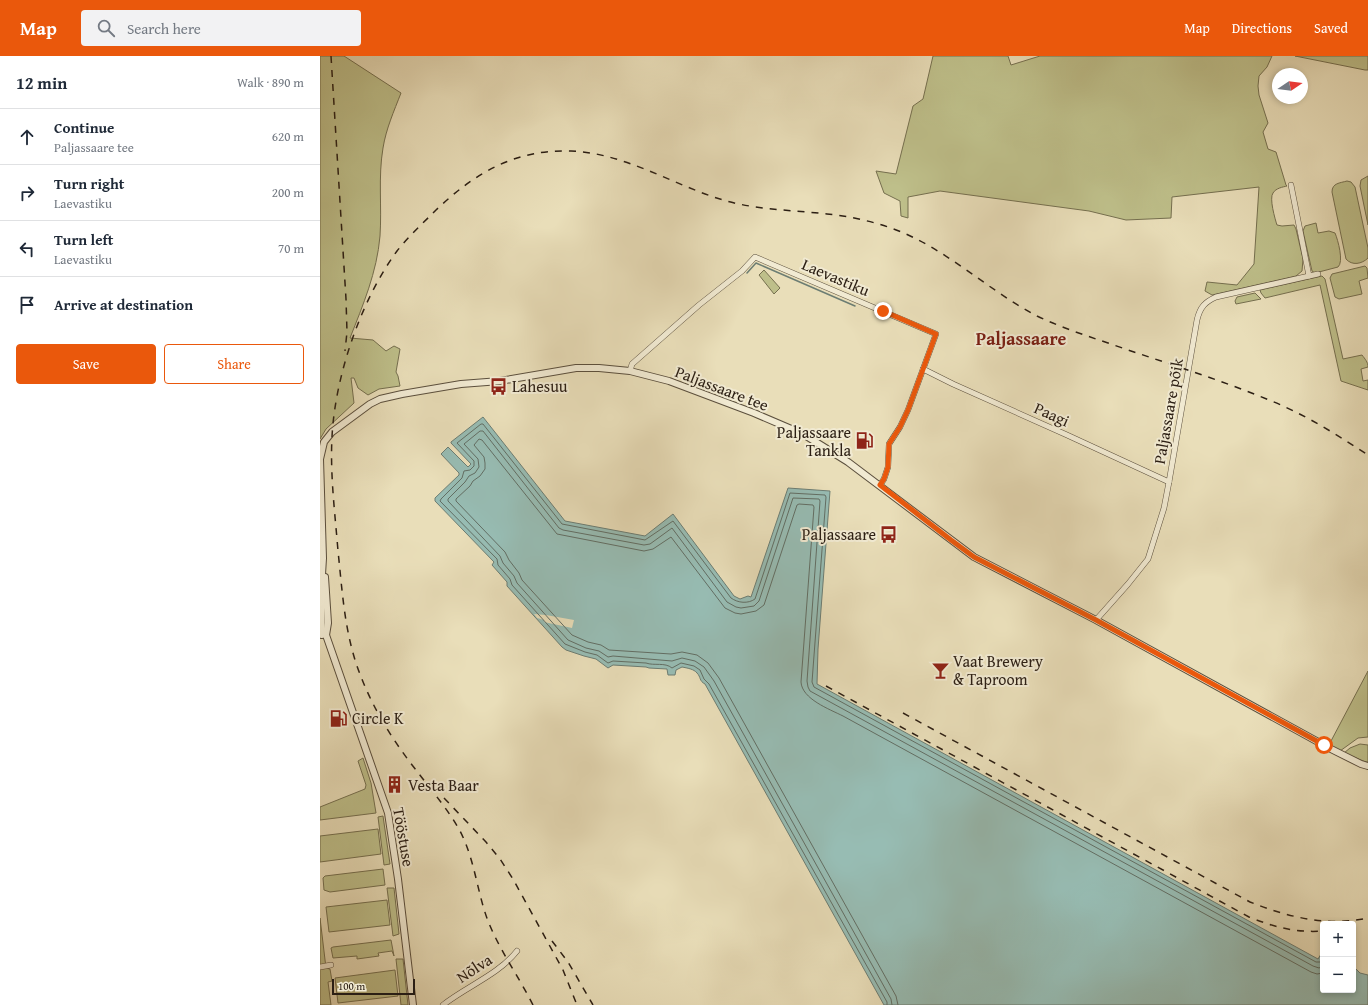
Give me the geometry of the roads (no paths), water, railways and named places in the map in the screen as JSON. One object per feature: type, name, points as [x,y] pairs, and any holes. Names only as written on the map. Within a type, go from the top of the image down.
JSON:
[{"type":"street","points":[[1291,185],[1309,276]]},
{"type":"street","name":"Laevastiku","points":[[630,371],[632,364],[699,305],[742,272],[755,257],[936,334],[908,410],[900,427],[889,444],[888,467],[884,479],[880,485]]},
{"type":"street","name":"Paljassaare põik","points":[[1096,620],[1148,559],[1164,508],[1197,320],[1202,307],[1205,303],[1216,297],[1318,274]]},
{"type":"street","name":"Paljassaare tee","points":[[323,635],[321,591],[323,558],[320,459],[324,442],[332,432],[370,404],[380,399],[402,394],[461,384],[508,380],[576,368],[599,368],[630,371],[668,382],[754,413],[803,434],[848,462],[880,485],[974,557],[1096,620],[1324,745],[1361,764],[1368,766]]},
{"type":"street","name":"Paagi","points":[[923,369],[1169,482]]},
{"type":"street","name":"Tööstuse","points":[[323,635],[388,813],[397,872],[413,1005]]},
{"type":"street","name":"Nõlva","points":[[443,1005],[509,961],[517,951]]},
{"type":"street","points":[[320,967],[331,965]]},
{"type":"water","points":[[483,417],[565,521],[645,536],[673,514],[734,596],[740,599],[748,596],[751,597],[788,488],[830,491],[818,649],[817,684],[1318,959],[1320,956],[1320,993],[1356,993],[1356,969],[1360,973],[1368,975],[1368,1005],[884,1005],[705,684],[702,682],[697,673],[682,667],[676,670],[675,675],[668,675],[667,669],[613,665],[608,668],[596,659],[566,650],[562,647],[507,586],[507,582],[492,565],[494,562],[435,501],[435,498],[459,475],[459,473],[441,454],[448,447],[468,467],[471,464],[451,442]]},
{"type":"waterway","points":[[747,273],[756,263],[855,306]]},
{"type":"railway","points":[[331,56],[346,299],[347,332],[345,351]]},
{"type":"railway","points":[[533,1005],[498,943],[488,921],[473,865],[460,831],[445,807],[406,758],[389,732],[367,692],[361,677],[352,649],[344,607],[332,480],[332,437],[338,389],[352,340],[361,315],[372,292],[397,251],[406,240],[436,210],[466,185],[481,175],[497,166],[532,154],[551,151],[591,153],[630,163],[704,194],[723,200],[762,208],[843,216],[883,225],[911,236],[930,246],[1019,306],[1037,316],[1072,331],[1209,377],[1269,400],[1320,425],[1368,455]]},
{"type":"railway","points":[[826,686],[1249,917],[1267,924],[1294,930],[1320,931]]},
{"type":"railway","points":[[903,713],[1250,902],[1279,912],[1308,919],[1323,921],[1353,921],[1368,918]]},
{"type":"railway","points":[[444,798],[486,842],[500,859],[513,879],[563,970],[577,1005]]},
{"type":"railway","points":[[552,941],[568,962],[593,1005]]},
{"type":"place","name":"Lahesuu","points":[[499,386]]},
{"type":"place","name":"Paljassaare Tankla","points":[[864,441]]},
{"type":"place","name":"Paljassaare","points":[[889,534]]},
{"type":"place","name":"Vaat Brewery & Taproom","points":[[940,670]]},
{"type":"place","name":"Circle K","points":[[339,718]]},
{"type":"place","name":"Vesta Baar","points":[[395,785]]},
{"type":"district","name":"Paljassaare","points":[[1021,338]]}]
